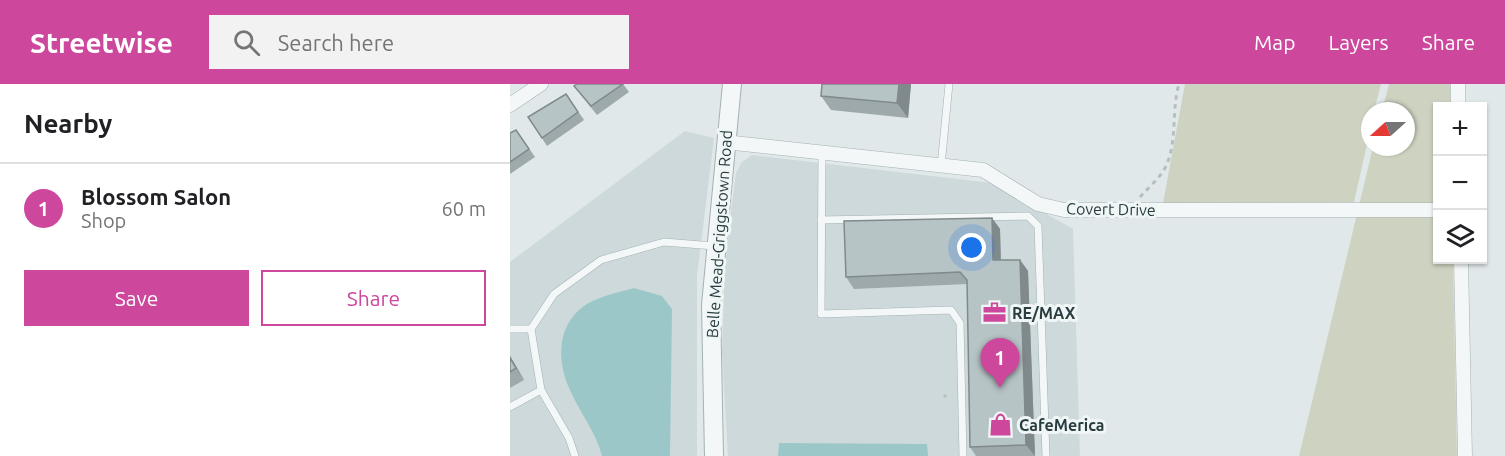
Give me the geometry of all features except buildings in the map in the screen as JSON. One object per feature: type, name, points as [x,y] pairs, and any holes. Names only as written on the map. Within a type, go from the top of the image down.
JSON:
[{"type":"street","points":[[510,105],[540,84]]},
{"type":"street","name":"Belle Mead-Griggstown Road","points":[[714,456],[710,364],[714,246],[732,84]]},
{"type":"street","points":[[1458,84],[1458,102]]},
{"type":"street","name":"Covert Drive","points":[[725,142],[983,170],[1038,204],[1064,210],[1139,212],[1433,210]]},
{"type":"street","points":[[1461,264],[1465,456]]},
{"type":"lane","points":[[941,165],[949,84]]},
{"type":"lane","points":[[822,152],[821,314],[951,310],[960,323],[963,456]]},
{"type":"lane","points":[[1028,216],[1038,204]]},
{"type":"lane","points":[[821,220],[1028,216],[1038,226],[1046,456]]},
{"type":"lane","points":[[575,456],[569,438],[541,390],[531,329],[554,294],[601,260],[664,242],[714,246]]},
{"type":"lane","points":[[510,329],[531,329]]},
{"type":"lane","points":[[510,407],[541,390]]},
{"type":"path","points":[[1140,197],[1165,169],[1171,149],[1174,101],[1179,84]]},
{"type":"shaded area","points":[[685,131],[714,138],[697,276],[697,456],[510,456],[510,262]]},
{"type":"shaded area","points":[[752,155],[992,183],[1073,229],[1080,456],[728,456],[722,352],[725,257],[736,173],[742,162]]},
{"type":"green space","points":[[1185,84],[1381,84],[1376,102],[1361,102],[1361,156],[1364,156],[1354,202],[1163,203]]},
{"type":"green space","points":[[1389,84],[1450,84],[1451,102],[1433,102],[1433,264],[1453,264],[1457,456],[1299,456],[1371,156],[1415,156],[1415,102],[1384,102]]},
{"type":"water","points":[[634,288],[662,296],[672,309],[670,456],[602,456],[596,439],[570,390],[563,369],[561,348],[563,338],[566,328],[579,310],[605,296]]},
{"type":"water","points":[[779,443],[927,444],[928,456],[778,456]]},
{"type":"place","name":"RE/MAX","points":[[994,313]]},
{"type":"place","name":"Blossom Salon","points":[[1000,388]]},
{"type":"place","name":"CafeMerica","points":[[1001,425]]}]
